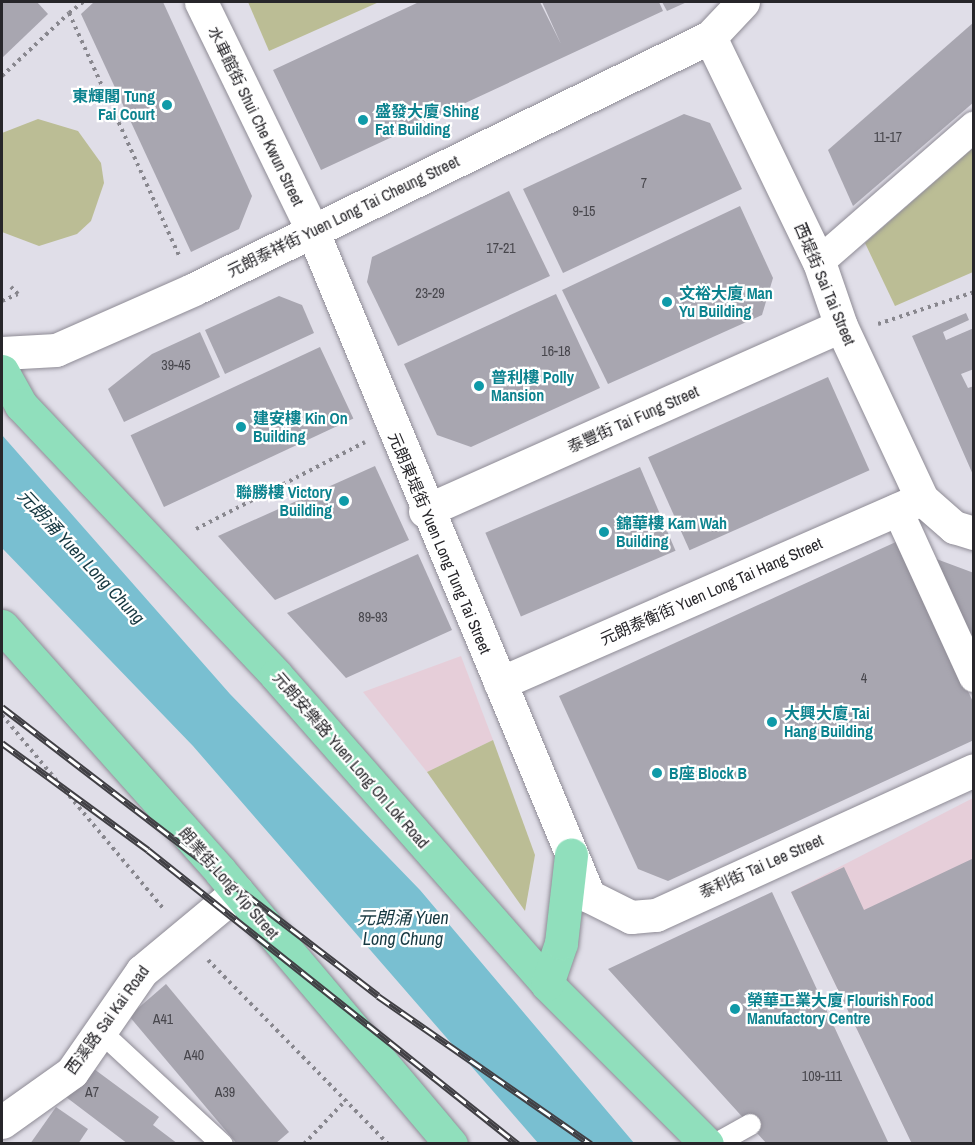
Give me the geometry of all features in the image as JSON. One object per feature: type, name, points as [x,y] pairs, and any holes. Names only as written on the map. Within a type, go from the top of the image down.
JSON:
[{"type":"main road","name":"元朗安樂路 Yuen Long On Lok Road","points":[[2,371],[21,405],[276,675],[547,984],[707,1143]]},
{"type":"main road","name":"朗業街 Long Yip Street","points":[[2,626],[237,892],[451,1143]]},
{"type":"main road","points":[[547,984],[561,943],[571,855]]},
{"type":"street","name":"水車館街 Shui Che Kwun Street","points":[[201,2],[312,230]]},
{"type":"street","points":[[710,37],[743,2]]},
{"type":"street","name":"元朗泰祥街 Yuen Long Tai Cheung Street","points":[[2,353],[56,350],[312,230],[710,37]]},
{"type":"street","name":"西堤街 Sai Tai Street","points":[[710,37],[819,262],[841,326],[910,504]]},
{"type":"street","points":[[819,262],[974,127]]},
{"type":"street","name":"元朗東堤街 Yuen Long Tung Tai Street","points":[[312,230],[425,511],[500,683],[571,855]]},
{"type":"street","name":"泰豐街 Tai Fung Street","points":[[425,511],[841,326]]},
{"type":"street","points":[[910,504],[954,527],[974,533]]},
{"type":"street","points":[[910,504],[974,678]]},
{"type":"street","name":"元朗泰衡街 Yuen Long Tai Hang Street","points":[[500,683],[910,504]]},
{"type":"street","name":"泰利街 Tai Lee Street","points":[[571,855],[589,896],[631,917],[656,915],[974,770]]},
{"type":"street","name":"西溪路 Sai Kai Road","points":[[2,1122],[72,1072],[142,970],[237,892]]},
{"type":"lane","points":[[101,1032],[222,1143]]},
{"type":"lane","points":[[714,1143],[750,1124]]},
{"type":"path","points":[[2,76],[82,2]]},
{"type":"path","points":[[69,13],[182,261]]},
{"type":"path","points":[[2,302],[18,294],[11,287]]},
{"type":"path","points":[[877,325],[974,292]]},
{"type":"path","points":[[196,529],[373,438]]},
{"type":"path","points":[[2,715],[150,894]]},
{"type":"path","points":[[199,950],[388,1143]]},
{"type":"path","points":[[304,1143],[345,1101]]},
{"type":"shaded area","points":[[461,656],[493,740],[427,772],[363,692]]},
{"type":"shaded area","points":[[973,798],[973,1143],[912,1143],[791,892]]},
{"type":"green space","points":[[248,2],[379,2],[269,51]]},
{"type":"green space","points":[[38,119],[78,131],[101,163],[104,183],[91,221],[77,234],[39,246],[2,232],[2,133]]},
{"type":"green space","points":[[973,148],[973,272],[895,306],[865,243]]},
{"type":"green space","points":[[493,740],[535,855],[525,911],[427,772]]},
{"type":"water","name":"元朗涌 Yuen Long Chung","points":[[2,435],[230,694],[420,890],[634,1143],[538,1143],[193,746],[2,548]]},
{"type":"building","points":[[2,2],[37,2],[48,14],[2,58]]},
{"type":"building","name":"東輝閣 Tung Fai Court","points":[[94,2],[163,2],[252,196],[239,229],[191,252],[81,14]]},
{"type":"building","name":"盛發大廈 Shing Fat Building","points":[[419,2],[540,2],[561,44],[542,2],[659,2],[663,11],[321,170],[273,70]]},
{"type":"building","points":[[662,2],[687,2],[667,11]]},
{"type":"building","points":[[974,22],[974,102],[853,206],[828,150]]},
{"type":"building","points":[[684,114],[710,123],[742,189],[563,273],[523,189]]},
{"type":"building","points":[[509,191],[550,276],[398,346],[367,282],[372,257]]},
{"type":"building","name":"文裕大廈 Man Yu Building","points":[[740,206],[773,278],[762,315],[608,384],[562,290]]},
{"type":"building","name":"普利樓 Polly Mansion","points":[[556,294],[600,388],[471,447],[437,435],[404,364]]},
{"type":"building","points":[[279,296],[302,305],[314,333],[225,374],[205,330]]},
{"type":"building","points":[[966,313],[969,320],[943,332],[946,340],[974,328],[974,369],[961,374],[968,388],[974,386],[974,477],[912,336]]},
{"type":"building","points":[[200,332],[220,377],[124,422],[108,389],[152,354]]},
{"type":"building","name":"建安樓 Kin On Building","points":[[320,347],[353,419],[164,507],[131,435]]},
{"type":"building","points":[[828,377],[869,470],[690,550],[648,457]]},
{"type":"building","name":"聯勝樓 Victory Building","points":[[375,466],[409,540],[275,600],[218,536]]},
{"type":"building","name":"錦華樓 Kam Wah Building","points":[[640,467],[676,551],[521,616],[485,533]]},
{"type":"building","name":"大興大廈 Tai Hang Building","points":[[898,541],[974,704],[974,740],[668,881],[638,869],[559,696]]},
{"type":"building","points":[[418,554],[452,630],[346,678],[287,613]]},
{"type":"building","points":[[931,557],[974,573],[974,644]]},
{"type":"building","points":[[974,858],[974,1144],[912,1144],[791,892],[844,867],[864,910]]},
{"type":"building","name":"榮華工業大廈 Flourish Food Manufactory Centre","points":[[772,892],[889,1144],[767,1144],[608,969]]},
{"type":"building","points":[[166,984],[289,1132],[275,1144],[237,1144],[129,1016]]},
{"type":"building","points":[[90,1066],[159,1117],[153,1125],[178,1144],[128,1144],[66,1097]]},
{"type":"building","points":[[56,1107],[88,1129],[78,1144],[30,1144]]},
{"type":"railway","points":[[2,707],[378,996],[591,1144]]},
{"type":"railway","points":[[2,743],[148,850],[518,1144]]},
{"type":"place","name":"東輝閣 Tung Fai Court","points":[[167,105]]},
{"type":"place","name":"盛發大廈 Shing Fat Building","points":[[363,120]]},
{"type":"place","name":"文裕大廈 Man Yu Building","points":[[667,302]]},
{"type":"place","name":"普利樓 Polly Mansion","points":[[479,386]]},
{"type":"place","name":"建安樓 Kin On Building","points":[[241,427]]},
{"type":"place","name":"聯勝樓 Victory Building","points":[[344,501]]},
{"type":"place","name":"錦華樓 Kam Wah Building","points":[[604,532]]},
{"type":"place","name":"大興大廈 Tai Hang Building","points":[[772,722]]},
{"type":"place","name":"B座 Block B","points":[[657,773]]},
{"type":"place","name":"榮華工業大廈 Flourish Food Manufactory Centre","points":[[735,1009]]}]
